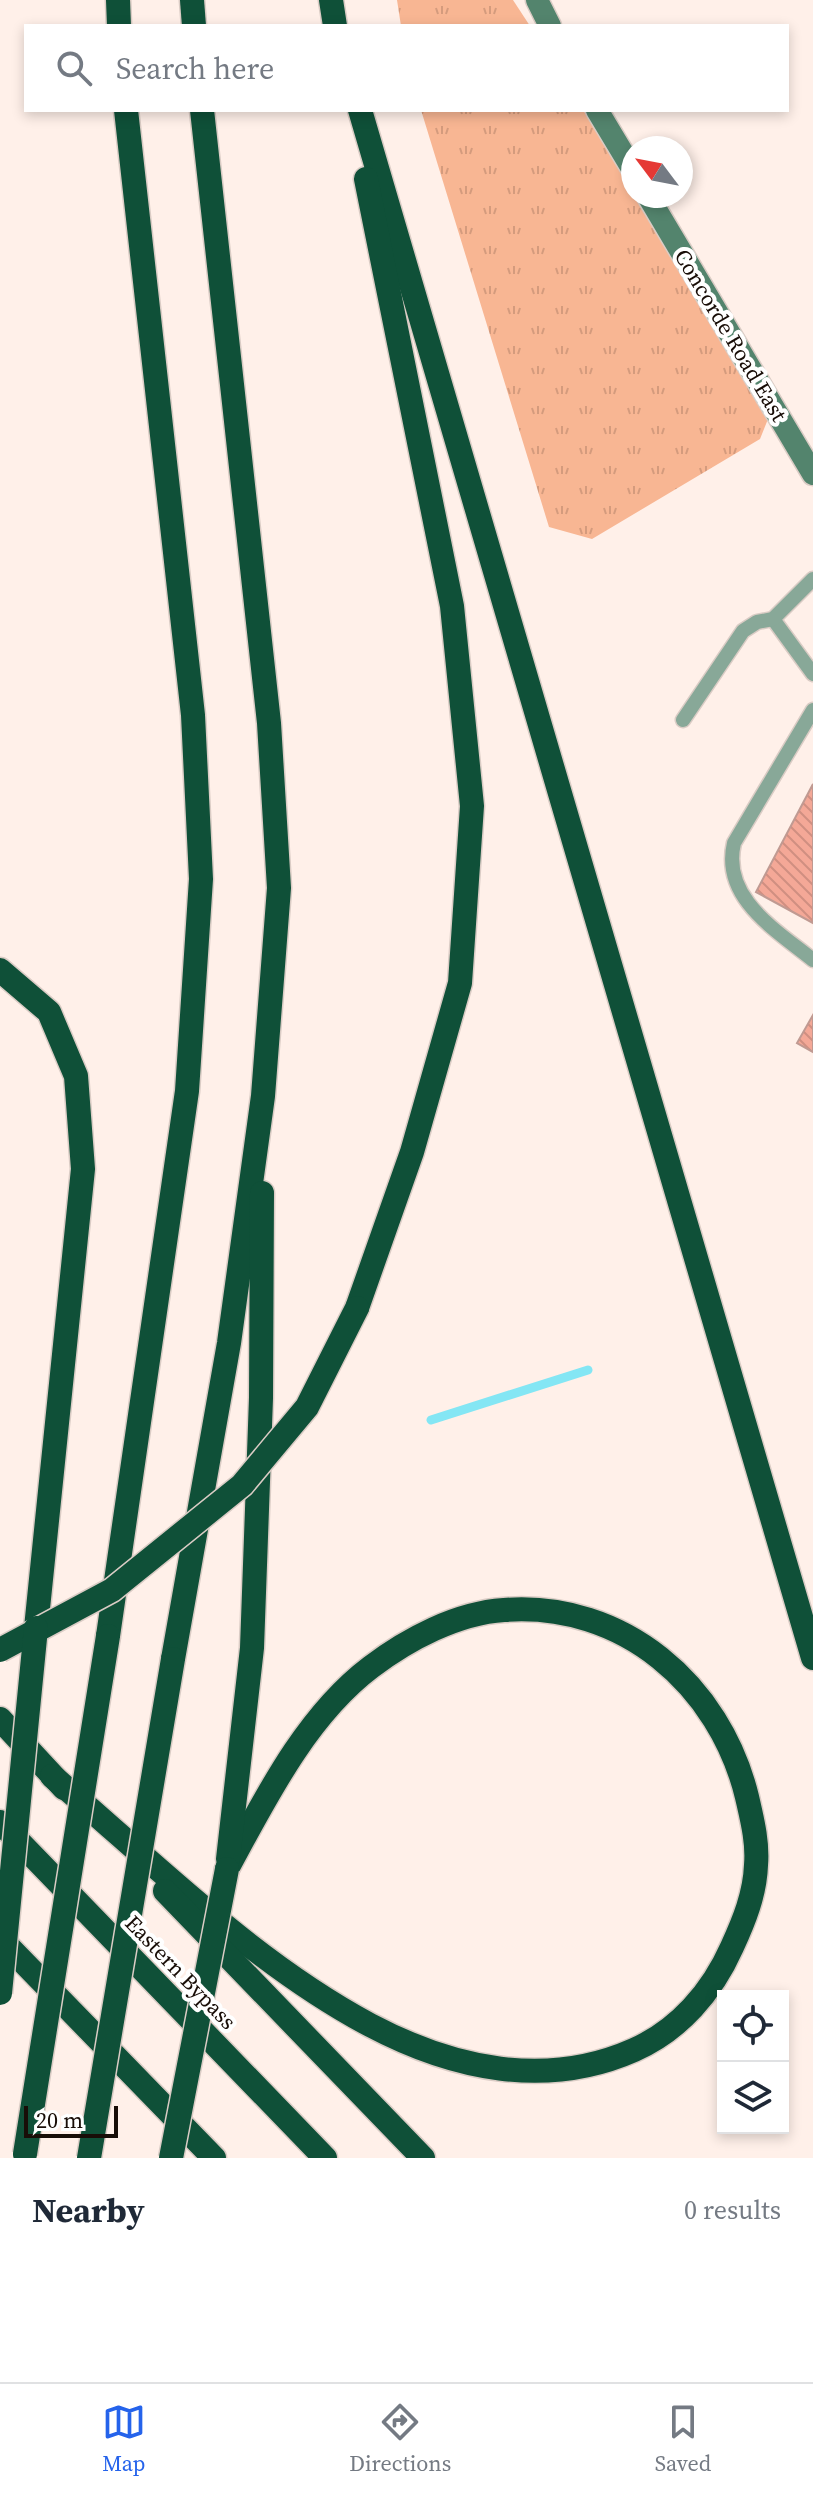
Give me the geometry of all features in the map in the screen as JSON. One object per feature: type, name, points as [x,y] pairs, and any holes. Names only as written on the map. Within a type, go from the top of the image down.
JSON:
[{"type":"highway","points":[[118,0],[119,24]]},
{"type":"highway","points":[[192,0],[194,24]]},
{"type":"highway","points":[[24,2156],[108,1636],[187,1091],[201,879],[193,715],[126,112]]},
{"type":"highway","points":[[89,2158],[229,1343],[263,1096],[279,888],[270,738],[202,112]]},
{"type":"highway","points":[[0,1650],[112,1590],[242,1485],[307,1407],[357,1308],[412,1152],[460,983],[472,806],[452,606],[352,112]]},
{"type":"highway","points":[[361,112],[813,1658]]},
{"type":"highway","points":[[0,970],[49,1012],[76,1076],[83,1169],[0,1993]]},
{"type":"highway","points":[[171,2158],[227,1869],[252,1648],[261,1398],[263,1096]]},
{"type":"highway","points":[[52,1776],[274,1964],[371,2025],[449,2059],[513,2073],[581,2069],[616,2058],[654,2041],[689,2013],[723,1967],[747,1916],[757,1866],[754,1827],[735,1756],[701,1698],[672,1665],[645,1646],[560,1612],[503,1610],[454,1621],[414,1639],[369,1668],[334,1704],[263,1803],[227,1869]]},
{"type":"highway","points":[[0,1719],[52,1776],[341,2069],[423,2158]]},
{"type":"highway","name":"Eastern Bypass","points":[[0,1822],[325,2158]]},
{"type":"highway","points":[[0,1938],[214,2158]]},
{"type":"main road","points":[[537,0],[549,24]]},
{"type":"main road","points":[[598,112],[621,150]]},
{"type":"main road","name":"Concorde Road East","points":[[655,208],[813,474]]},
{"type":"lane","points":[[683,720],[743,631],[757,622],[773,619],[813,579]]},
{"type":"lane","points":[[773,619],[813,674]]},
{"type":"lane","points":[[813,710],[731,853],[737,885],[745,899],[758,915],[813,960]]},
{"type":"green space","points":[[397,0],[513,0],[529,24],[401,24]]},
{"type":"green space","points":[[422,112],[584,112],[621,167],[621,208],[649,208],[776,399],[760,439],[592,539],[549,527]]},
{"type":"building","points":[[813,784],[813,923],[756,892]]},
{"type":"building","points":[[813,1015],[813,1052],[797,1043]]},
{"type":"waterway","points":[[431,1420],[588,1370]]}]
